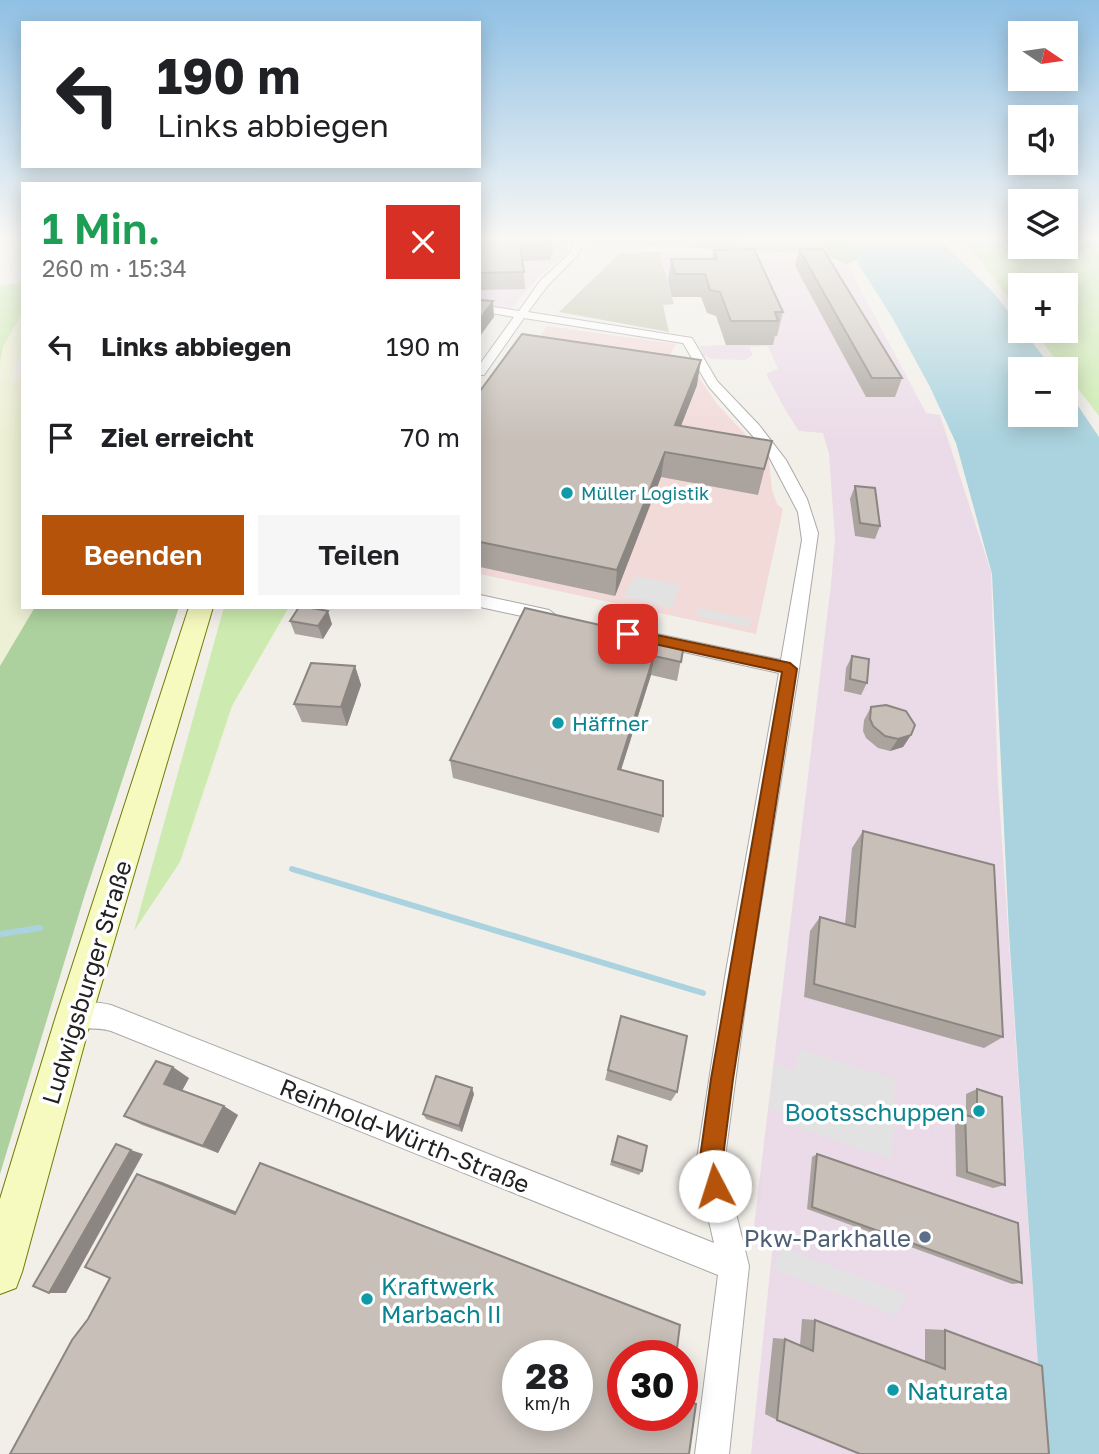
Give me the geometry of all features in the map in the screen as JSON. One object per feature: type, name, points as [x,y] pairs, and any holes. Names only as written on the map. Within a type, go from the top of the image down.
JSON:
[{"type":"main road","name":"Ludwigsburger Straße","points":[[0,1272],[74,1016],[200,609]]},
{"type":"street","points":[[481,371],[527,305]]},
{"type":"street","points":[[481,308],[688,340],[697,363],[708,380],[767,442],[807,517],[810,533],[790,669],[737,977],[710,1165],[734,1266],[712,1454]]},
{"type":"street","points":[[481,601],[572,621]]},
{"type":"street","points":[[638,636],[790,669]]},
{"type":"street","name":"Reinhold-Würth-Straße","points":[[74,1016],[97,1014],[111,1018],[734,1266]]},
{"type":"shaded area","points":[[485,305],[515,305],[511,309]]},
{"type":"shaded area","points":[[566,305],[665,305],[669,332],[559,312]]},
{"type":"shaded area","points":[[704,305],[869,305],[926,413],[940,415],[991,572],[998,783],[1044,1454],[751,1454],[774,1234],[754,1226],[835,539],[829,454],[823,433],[799,431],[786,411],[766,374],[778,369],[768,346],[749,347],[753,355],[745,360],[712,359],[703,355],[700,346],[726,345],[716,316],[707,313]]},
{"type":"shaded area","points":[[21,314],[21,353],[10,378],[18,382],[21,377],[21,609],[34,609],[0,666],[0,362],[2,347]]},
{"type":"shaded area","points":[[547,326],[676,344],[669,358],[689,363],[717,404],[769,460],[772,490],[777,504],[783,509],[756,634],[481,574],[481,415]]},
{"type":"shaded area","points":[[636,576],[680,585],[672,608],[624,597],[630,582],[632,583]]},
{"type":"shaded area","points":[[698,608],[751,619],[749,627],[696,616]]},
{"type":"shaded area","points":[[799,1049],[895,1079],[892,1159],[791,1125],[791,1115],[769,1108],[774,1064],[796,1071]]},
{"type":"shaded area","points":[[783,1248],[907,1295],[895,1315],[772,1269]]},
{"type":"green space","points":[[0,305],[21,305],[21,315],[3,347],[0,362]]},
{"type":"green space","points":[[1078,305],[1099,305],[1099,416],[1078,389],[1078,357],[1054,357],[1043,343],[1078,343]]},
{"type":"green space","points":[[34,609],[178,609],[85,894],[0,1174],[0,666]]},
{"type":"green space","points":[[223,609],[288,609],[232,706],[180,862],[134,931]]},
{"type":"water","points":[[884,305],[1003,305],[1008,311],[1008,343],[1033,343],[1044,357],[1008,357],[1008,427],[1078,427],[1078,406],[1099,437],[1099,1454],[1044,1454],[1009,934],[992,574],[956,443],[930,387]]},
{"type":"building","points":[[481,305],[490,305],[481,318]]},
{"type":"building","points":[[725,305],[780,305],[783,312],[775,312],[778,321],[731,321]]},
{"type":"building","points":[[831,305],[857,305],[902,378],[872,378]]},
{"type":"building","name":"Müller Logistik","points":[[522,334],[701,360],[675,425],[772,441],[764,469],[665,452],[617,570],[481,542],[481,390]]},
{"type":"building","points":[[855,486],[875,488],[880,526],[860,523]]},
{"type":"building","name":"Häffner","points":[[525,608],[684,644],[681,662],[654,656],[618,769],[663,781],[663,816],[450,760]]},
{"type":"building","points":[[298,609],[328,611],[318,626],[290,621]]},
{"type":"building","points":[[852,656],[869,659],[867,683],[850,679]]},
{"type":"building","points":[[311,663],[355,666],[341,707],[294,704]]},
{"type":"building","points":[[886,705],[906,711],[915,725],[911,735],[898,739],[885,736],[873,726],[870,719],[871,707]]},
{"type":"building","points":[[863,831],[994,865],[1003,1037],[814,984],[820,917],[855,927]]},
{"type":"building","points":[[621,1016],[687,1036],[677,1092],[608,1070]]},
{"type":"building","points":[[156,1061],[173,1067],[164,1084],[224,1106],[203,1146],[124,1116]]},
{"type":"building","points":[[436,1076],[472,1088],[459,1126],[423,1114]]},
{"type":"building","points":[[977,1089],[1002,1097],[1005,1185],[967,1172],[965,1115],[977,1118]]},
{"type":"building","points":[[618,1136],[647,1146],[642,1171],[612,1161]]},
{"type":"building","points":[[116,1144],[131,1150],[49,1293],[33,1286]]},
{"type":"building","name":"Pkw-Parkhalle","points":[[817,1154],[1018,1223],[1022,1283],[812,1207]]},
{"type":"building","name":"Kraftwerk Marbach II","points":[[260,1163],[680,1325],[678,1340],[607,1340],[607,1431],[692,1431],[689,1454],[10,1454],[72,1340],[88,1319],[110,1278],[85,1267],[137,1174],[235,1214]]},
{"type":"building","name":"Naturata","points":[[815,1320],[945,1369],[945,1330],[1042,1366],[1049,1454],[860,1454],[777,1420],[785,1339],[813,1351]]},
{"type":"waterway","points":[[292,869],[703,993]]},
{"type":"waterway","points":[[0,934],[40,928]]},
{"type":"place","name":"Müller Logistik","points":[[567,493]]},
{"type":"place","name":"Häffner","points":[[558,723]]},
{"type":"place","name":"Bootsschuppen","points":[[979,1111]]},
{"type":"place","name":"Pkw-Parkhalle","points":[[925,1237]]},
{"type":"place","name":"Kraftwerk Marbach II","points":[[367,1299]]},
{"type":"place","name":"Naturata","points":[[893,1390]]},
{"type":"route","points":[[628,634],[790,669],[722,1079],[710,1165],[715,1186]]}]
